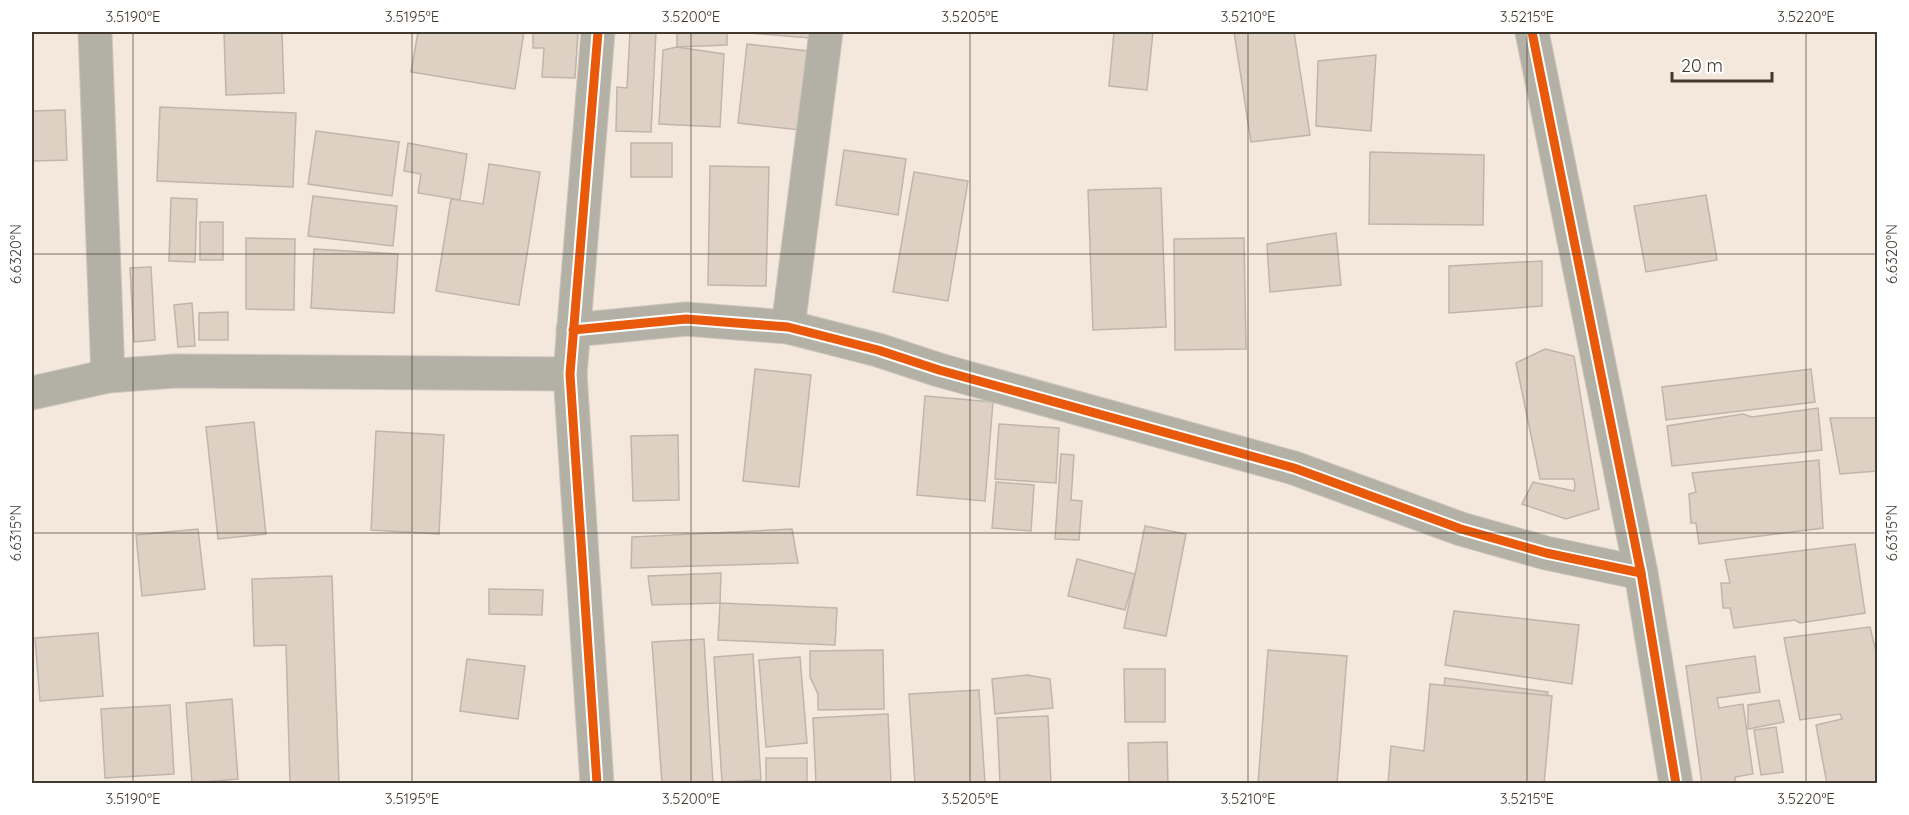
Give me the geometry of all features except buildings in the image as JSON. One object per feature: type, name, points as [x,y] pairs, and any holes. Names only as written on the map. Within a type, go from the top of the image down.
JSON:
[{"type":"street","points":[[95,32],[108,376]]},
{"type":"street","points":[[597,783],[570,374],[598,32]]},
{"type":"street","points":[[788,327],[826,32]]},
{"type":"street","points":[[1532,32],[1641,573],[1676,783]]},
{"type":"street","points":[[573,330],[686,318],[788,327],[878,350],[939,370],[1294,468],[1461,529],[1514,544],[1641,573]]},
{"type":"street","points":[[32,393],[108,376],[175,372],[269,370],[570,374]]},
{"type":"cycle path","points":[[597,784],[570,374],[598,32]]},
{"type":"cycle path","points":[[1532,32],[1641,573],[1676,784]]},
{"type":"cycle path","points":[[573,330],[686,319],[788,327],[878,350],[939,370],[1294,468],[1461,529],[1546,553],[1641,573]]}]
